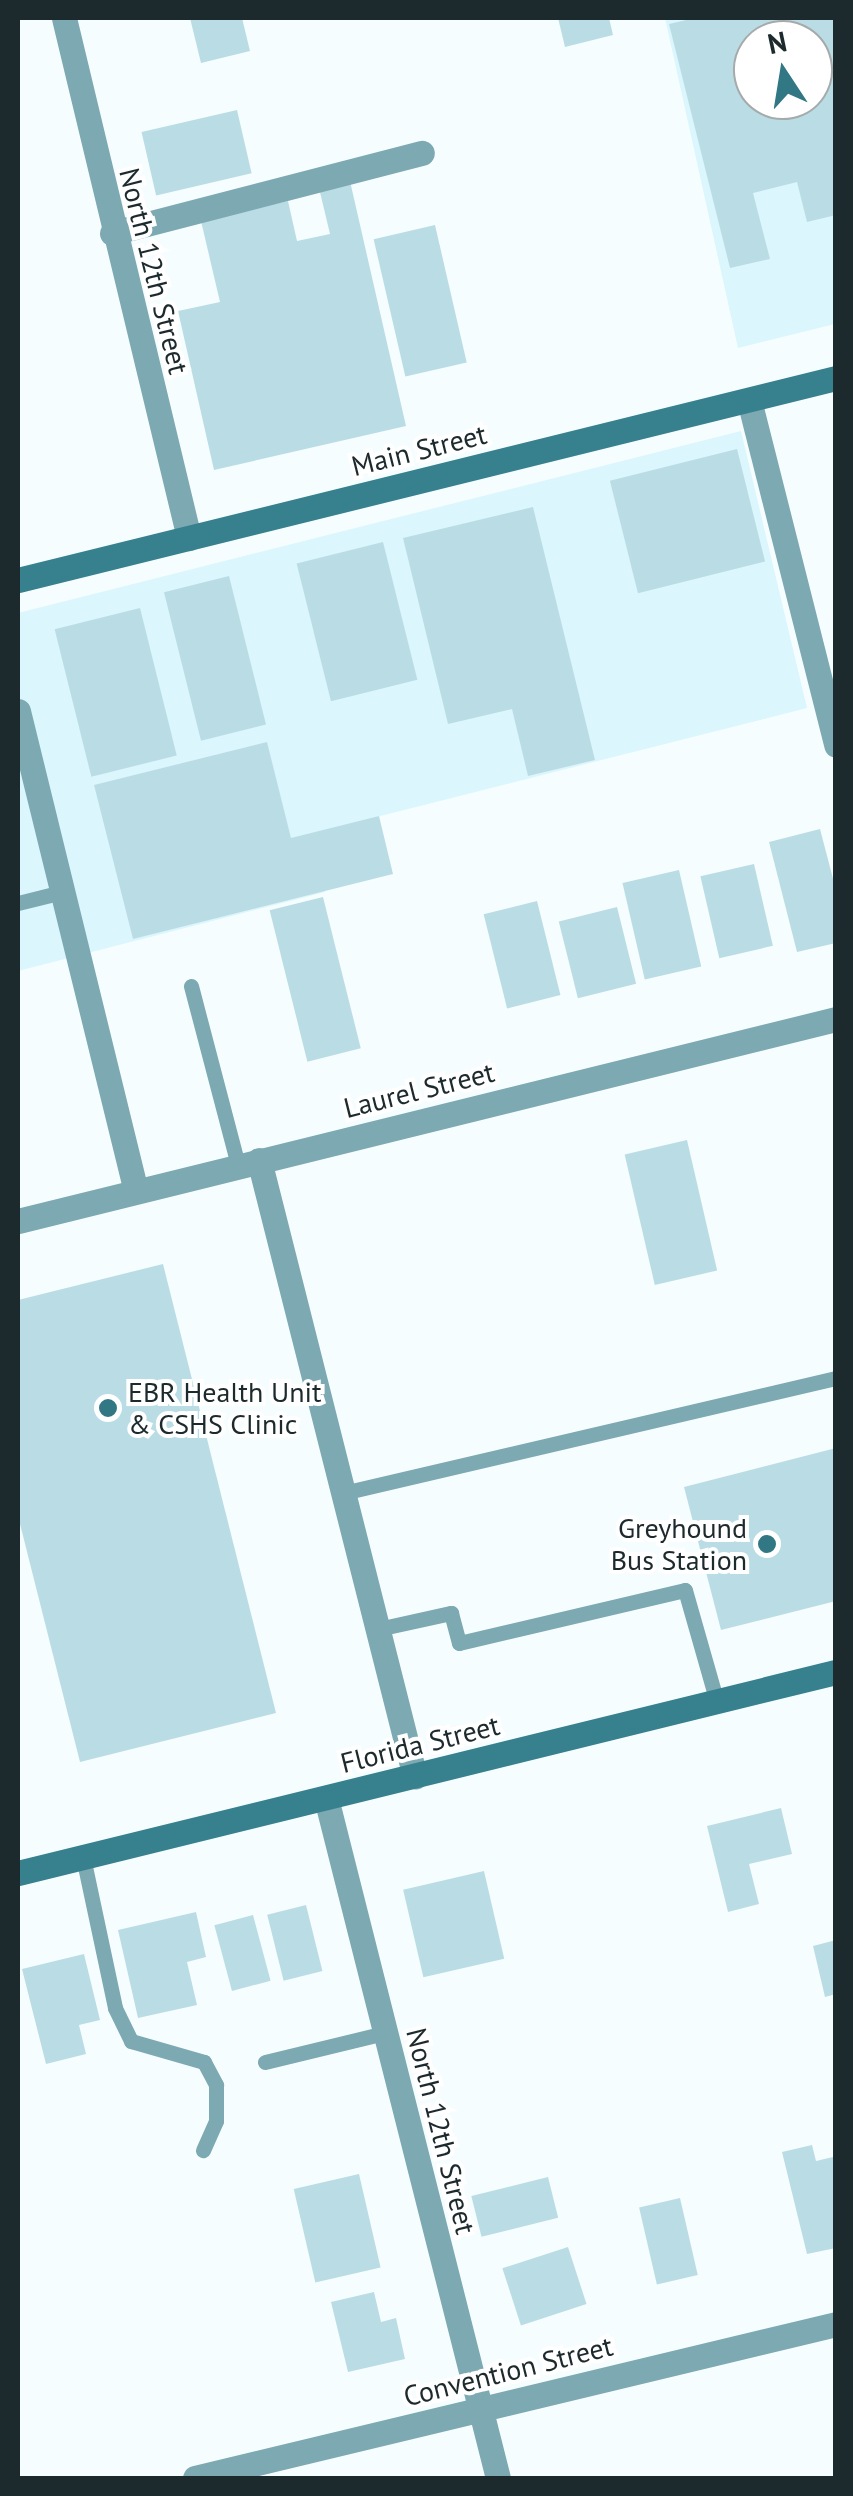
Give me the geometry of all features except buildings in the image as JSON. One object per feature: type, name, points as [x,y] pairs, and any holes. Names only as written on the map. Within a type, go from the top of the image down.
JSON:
[{"type":"main road","name":"Main Street","points":[[18,580],[836,378]]},
{"type":"main road","name":"Florida Street","points":[[18,1873],[836,1672]]},
{"type":"street","name":"North 12th Street","points":[[64,18],[188,538]]},
{"type":"street","points":[[112,232],[422,153]]},
{"type":"street","points":[[748,400],[836,745]]},
{"type":"street","points":[[18,710],[136,1191]]},
{"type":"street","name":"Laurel Street","points":[[18,1220],[836,1019]]},
{"type":"street","points":[[249,1163],[344,1493],[415,1777]]},
{"type":"street","name":"North 12th Street","points":[[326,1798],[498,2478]]},
{"type":"street","name":"Convention Street","points":[[195,2478],[836,2324]]},
{"type":"lane","points":[[18,903],[62,892]]},
{"type":"lane","points":[[191,986],[249,1163]]},
{"type":"lane","points":[[344,1493],[836,1378]]},
{"type":"lane","points":[[378,1629],[451,1612],[459,1642],[685,1590],[717,1702]]},
{"type":"lane","points":[[83,1857],[115,2008],[131,2041],[204,2062],[216,2086],[216,2121],[204,2150]]},
{"type":"lane","points":[[264,2062],[385,2033]]},
{"type":"shaded area","points":[[665,18],[835,18],[835,324],[738,348]]},
{"type":"shaded area","points":[[741,431],[807,708],[309,834],[325,892],[18,971],[18,613]]},
{"type":"place","name":"EBR Health Unit & CSHS Clinic","points":[[108,1408]]},
{"type":"place","name":"Greyhound Bus Station","points":[[767,1544]]}]
